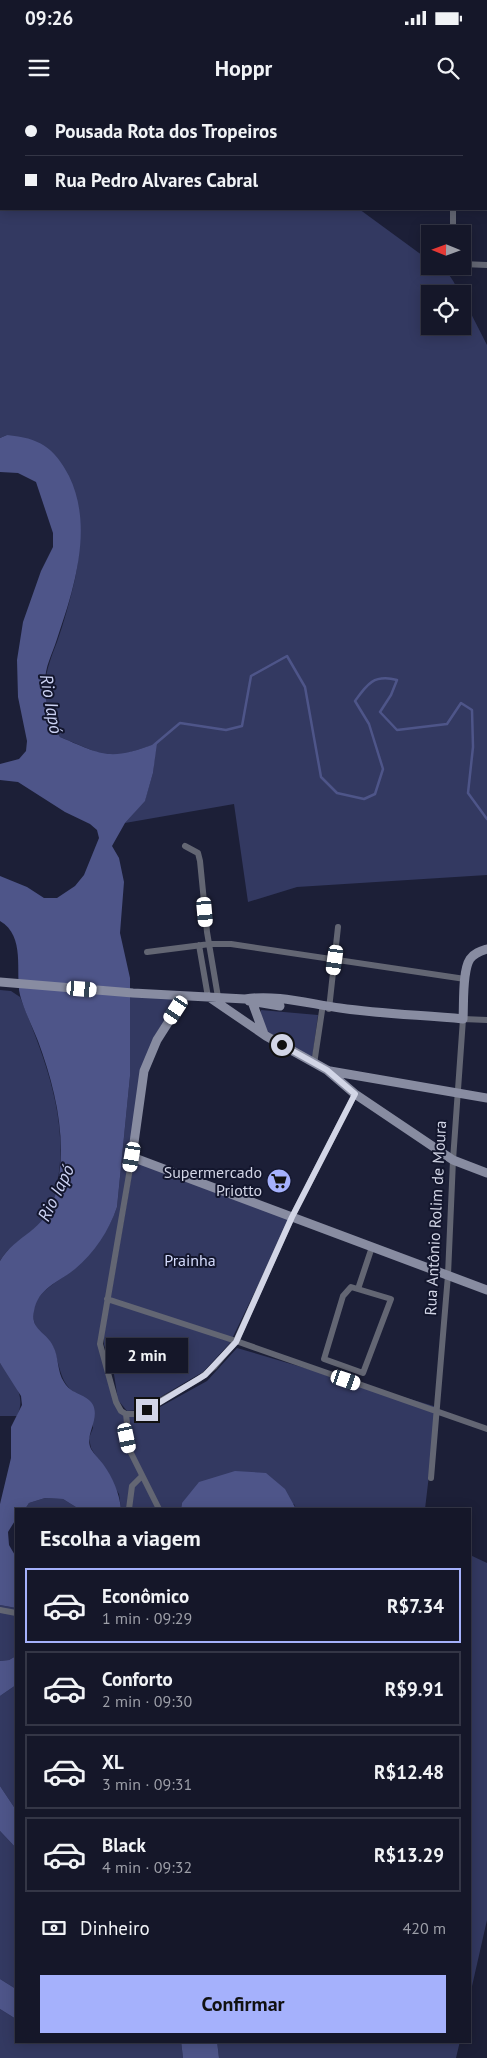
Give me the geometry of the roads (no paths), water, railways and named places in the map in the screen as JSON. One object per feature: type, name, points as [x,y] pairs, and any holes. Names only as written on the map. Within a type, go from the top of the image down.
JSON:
[{"type":"street","points":[[453,210],[453,225]]},
{"type":"street","points":[[471,264],[487,264]]},
{"type":"street","points":[[185,846],[198,853],[200,861],[218,997]]},
{"type":"street","points":[[314,1064],[328,1007],[338,927]]},
{"type":"street","points":[[147,952],[199,945],[231,944],[465,979]]},
{"type":"street","points":[[199,945],[208,997],[266,1036],[314,1064],[327,1070],[345,1074],[487,1098]]},
{"type":"street","name":"Rua Antônio Rolim de Moura","points":[[431,1478],[448,1275],[453,1160],[465,979],[469,960],[487,948]]},
{"type":"street","points":[[0,982],[133,993],[218,997],[487,1020]]},
{"type":"street","points":[[185,996],[157,1040],[144,1071],[132,1157],[100,1344],[116,1402],[121,1411],[126,1414],[137,1414],[147,1410],[205,1375],[236,1342],[292,1217],[355,1094],[356,1076]]},
{"type":"street","points":[[234,1014],[236,1004],[247,1000]]},
{"type":"street","points":[[247,1000],[266,1036]]},
{"type":"street","points":[[327,1070],[355,1094],[453,1160],[487,1173]]},
{"type":"street","points":[[342,1083],[345,1074]]},
{"type":"street","points":[[132,1157],[487,1290]]},
{"type":"street","points":[[358,1288],[372,1247]]},
{"type":"street","points":[[351,1287],[358,1288],[392,1299],[364,1373],[324,1359],[343,1296],[351,1287]]},
{"type":"street","points":[[107,1299],[487,1430]]},
{"type":"street","points":[[126,1414],[130,1451],[158,1508]]},
{"type":"street","points":[[129,1508],[132,1486],[142,1476]]},
{"type":"street","points":[[0,1610],[15,1613]]},
{"type":"water","name":"Rio Iapó","points":[[7,435],[18,436],[37,442],[51,451],[69,476],[76,496],[80,516],[79,558],[70,600],[45,677],[47,704],[60,737],[107,754],[128,752],[157,743],[153,773],[145,801],[125,823],[112,846],[119,858],[124,882],[120,933],[130,978],[130,1076],[117,1207],[100,1241],[75,1269],[45,1291],[36,1303],[33,1317],[34,1323],[53,1346],[64,1382],[71,1390],[91,1401],[93,1405],[95,1416],[89,1444],[113,1480],[121,1508],[77,1508],[63,1499],[45,1498],[29,1503],[26,1508],[15,1508],[15,1521],[8,1532],[9,1545],[15,1555],[15,1608],[0,1605],[0,1504],[11,1458],[11,1427],[22,1405],[21,1396],[0,1363],[0,1261],[14,1245],[44,1218],[50,1208],[55,1196],[59,1176],[61,1137],[50,1079],[20,995],[16,945],[8,928],[0,921],[0,876],[27,887],[44,898],[57,898],[75,886],[84,875],[99,838],[97,830],[90,824],[65,812],[18,782],[0,780],[0,764],[19,759],[26,751],[27,741],[18,697],[17,660],[23,622],[41,571],[53,547],[53,533],[36,482],[18,473],[0,472],[0,438]]},
{"type":"water","points":[[235,1471],[266,1473],[285,1489],[295,1508],[181,1508],[182,1503],[199,1482]]},
{"type":"water","points":[[15,1657],[15,1686],[0,1696],[0,1661],[9,1660]]},
{"type":"water","points":[[0,1786],[15,1808],[15,1847],[0,1831]]},
{"type":"water","points":[[0,1979],[15,1988],[15,2018],[0,2009]]},
{"type":"water","points":[[181,2043],[217,2043],[219,2058],[183,2058]]},
{"type":"waterway","points":[[154,745],[180,723],[226,730],[242,726],[251,676],[287,656],[305,687],[321,777],[337,793],[364,799],[375,794],[383,769],[369,724],[355,701],[367,685],[382,678],[389,678],[397,680],[391,695],[380,712],[397,730],[447,724],[461,703],[472,710],[473,747],[468,793],[487,819]]},
{"type":"place","name":"Supermercado Priotto","points":[[279,1181]]},
{"type":"park label","name":"Prainha","points":[[190,1260]]}]
